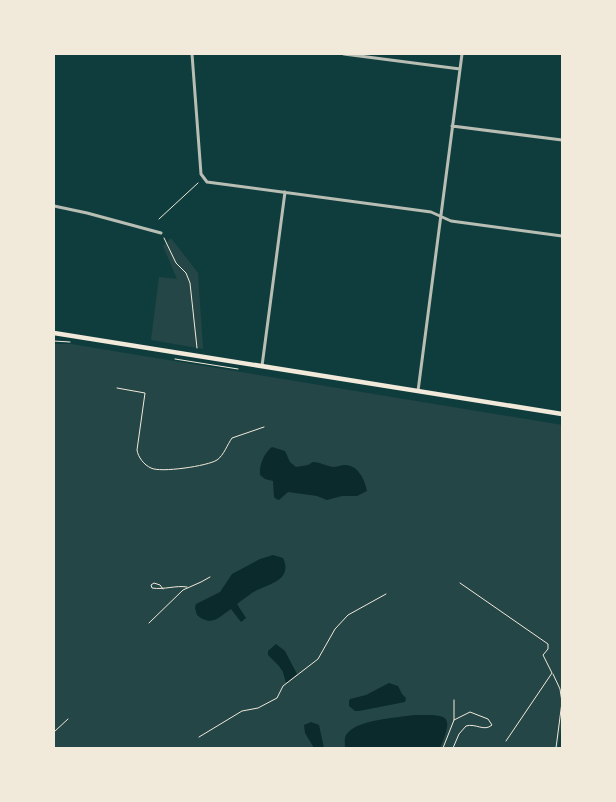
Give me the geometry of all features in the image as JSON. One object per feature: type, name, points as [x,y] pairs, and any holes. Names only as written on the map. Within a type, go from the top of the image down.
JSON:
[{"type":"main road","points":[[54,333],[562,414]]},
{"type":"street","points":[[192,54],[201,174],[203,179],[209,183],[431,212],[451,221],[562,236]]},
{"type":"street","points":[[344,54],[460,69]]},
{"type":"street","points":[[418,391],[462,54]]},
{"type":"street","points":[[452,126],[562,140]]},
{"type":"street","points":[[262,367],[285,192]]},
{"type":"street","points":[[54,206],[161,233]]},
{"type":"path","points":[[159,219],[198,183]]},
{"type":"path","points":[[161,233],[176,263],[186,274],[190,284],[197,348]]},
{"type":"path","points":[[117,388],[145,393],[137,450],[145,464],[154,469],[178,468],[213,462],[222,455],[232,438],[264,427]]},
{"type":"path","points":[[149,624],[188,587],[202,582],[210,576]]},
{"type":"path","points":[[460,583],[545,640],[549,648],[543,655],[560,689],[562,702],[556,748]]},
{"type":"path","points":[[163,589],[188,587]]},
{"type":"path","points":[[199,736],[242,711],[258,708],[277,698],[283,686],[318,660],[335,629],[348,615],[386,594]]},
{"type":"path","points":[[506,741],[552,673]]},
{"type":"path","points":[[443,748],[454,720],[454,700]]},
{"type":"path","points":[[453,748],[459,734],[466,726],[473,725],[484,728],[491,727],[492,725],[488,719],[470,712],[454,720]]},
{"type":"path","points":[[54,732],[68,719]]},
{"type":"shaded area","points":[[171,238],[198,273],[203,349],[151,340],[159,277],[177,279],[163,246]]},
{"type":"shaded area","points":[[54,344],[71,344],[562,425],[562,721],[558,748],[54,748]]},
{"type":"shaded area","points":[[272,447],[285,451],[290,462],[296,467],[313,462],[333,467],[350,466],[357,470],[363,478],[367,491],[357,496],[342,496],[327,500],[317,496],[288,492],[279,500],[276,499],[274,497],[273,481],[265,479],[260,475],[263,459]]},
{"type":"shaded area","points":[[273,555],[283,558],[285,571],[283,576],[274,583],[257,590],[237,604],[246,618],[241,622],[231,609],[211,621],[202,619],[197,615],[196,604],[220,592],[232,574],[260,559]]},
{"type":"shaded area","points":[[276,644],[285,651],[297,674],[286,683],[283,672],[268,655],[268,651]]},
{"type":"shaded area","points":[[389,683],[398,686],[406,698],[405,702],[359,711],[355,711],[349,706],[350,699],[366,695]]},
{"type":"shaded area","points":[[414,715],[434,715],[445,718],[447,728],[440,748],[345,747],[346,735],[358,726],[377,720]]},
{"type":"shaded area","points":[[311,722],[319,725],[324,748],[314,748],[305,733],[304,725]]}]
